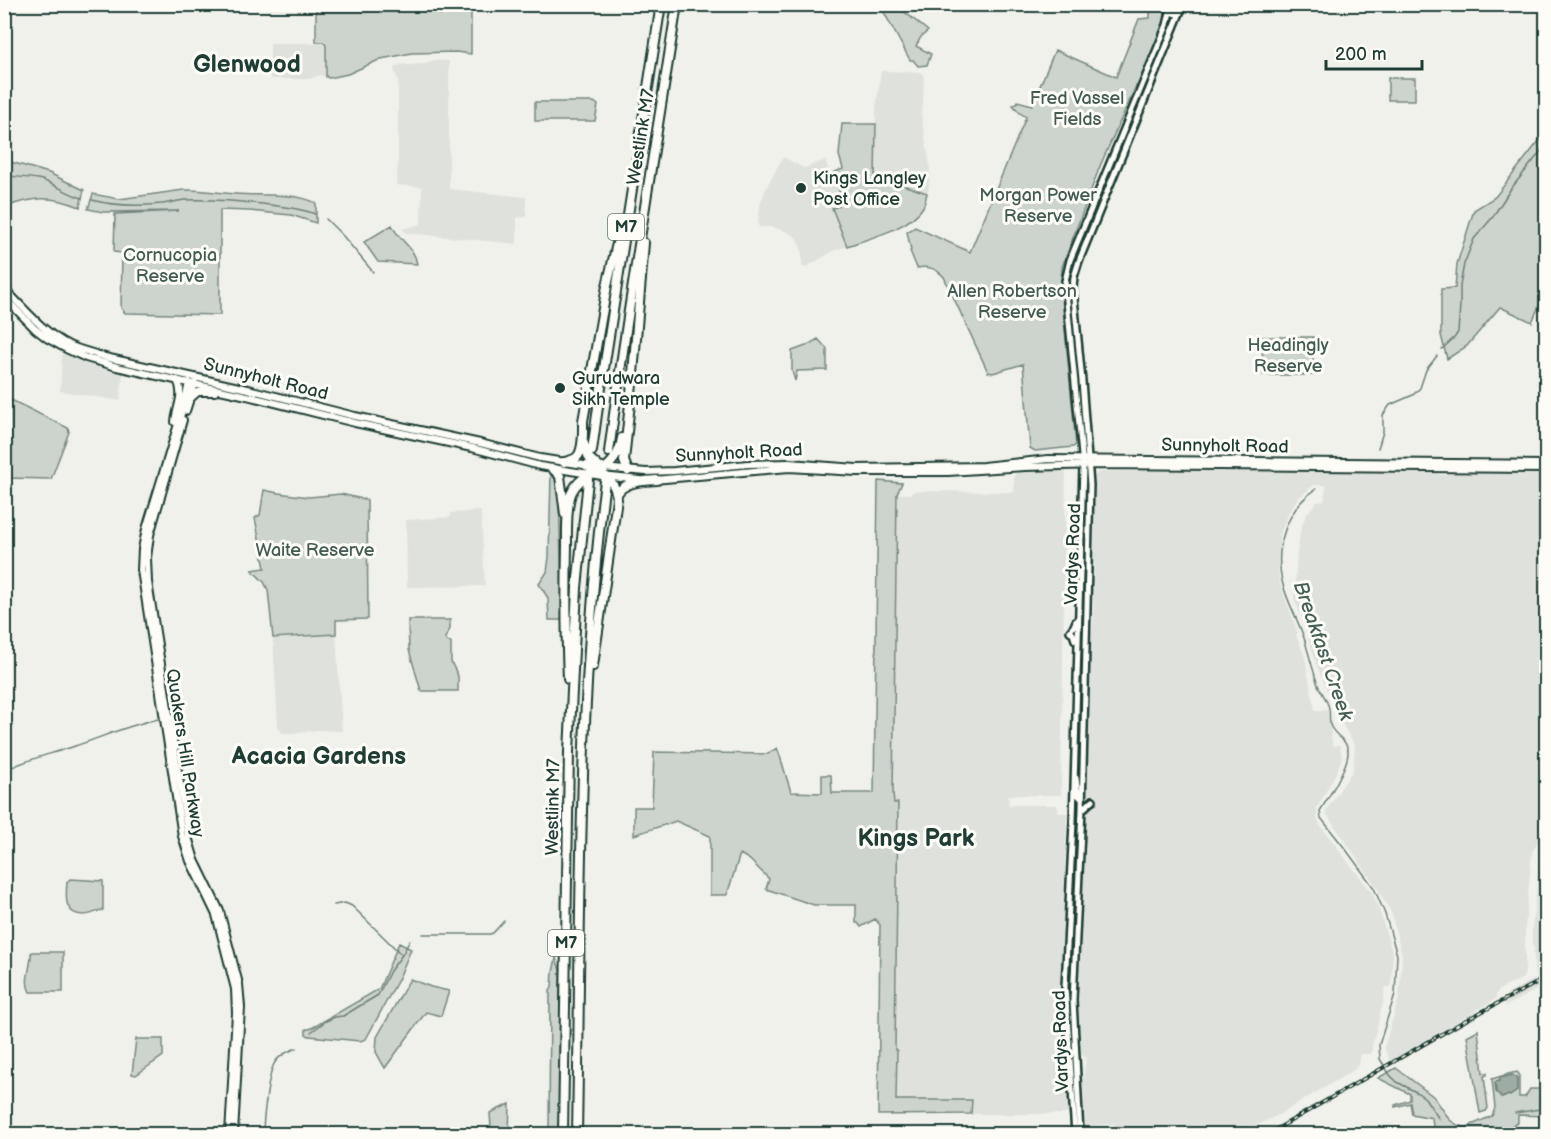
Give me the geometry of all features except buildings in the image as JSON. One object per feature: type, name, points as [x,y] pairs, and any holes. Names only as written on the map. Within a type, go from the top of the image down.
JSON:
[{"type":"highway","name":"Westlink M7","points":[[592,451],[661,4]]},
{"type":"highway","name":"Westlink M7","points":[[609,452],[616,390],[677,4]]},
{"type":"highway","name":"M7","points":[[582,440],[583,421],[607,286],[636,162]]},
{"type":"highway","points":[[628,471],[624,461],[633,375],[644,212]]},
{"type":"highway","points":[[569,752],[567,530],[569,502],[581,479],[599,473],[616,457],[621,444],[633,375]]},
{"type":"highway","points":[[564,462],[577,457],[582,440]]},
{"type":"highway","points":[[582,440],[587,454],[599,473],[615,486],[617,494]]},
{"type":"highway","points":[[553,469],[560,476],[567,530]]},
{"type":"highway","name":"Westlink M7","points":[[577,1134],[586,696],[599,473]]},
{"type":"highway","name":"Westlink M7","points":[[563,1134],[569,752],[577,588],[599,473]]},
{"type":"highway","points":[[617,494],[620,489],[628,485],[657,480]]},
{"type":"highway","name":"M7","points":[[586,696],[590,690],[617,494]]},
{"type":"main road","points":[[1169,4],[1170,12],[1180,13]]},
{"type":"main road","name":"Vardys Road","points":[[1077,1134],[1080,1117],[1073,1000],[1082,810],[1086,463],[1082,373],[1073,295],[1074,277],[1183,5]]},
{"type":"main road","name":"Vardys Road","points":[[1077,1134],[1065,1000],[1073,822],[1079,592],[1086,463],[1073,374],[1065,276],[1167,25],[1170,12]]},
{"type":"main road","name":"Sunnyholt Road","points":[[4,288],[44,328],[70,345],[105,357],[193,376],[345,414],[564,462],[599,473],[674,471],[772,463],[868,468],[983,466],[1047,459],[1086,463],[1182,465],[1546,469]]},
{"type":"main road","name":"Sunnyholt Road","points":[[4,297],[42,334],[66,349],[87,358],[117,367],[472,448],[553,469],[657,480],[789,468],[857,472],[956,472],[1086,463],[1546,464]]},
{"type":"main road","name":"Quakers Hill Parkway","points":[[193,376],[190,399],[150,536],[147,568],[186,830],[195,860],[220,911],[239,984],[241,1007],[234,1134]]},
{"type":"main road","points":[[174,435],[176,413],[181,397],[177,380]]},
{"type":"main road","name":"Quakers Hill Parkway","points":[[192,384],[174,435],[144,539],[141,570],[182,836],[190,861],[216,915],[235,989],[236,1013],[229,1134]]},
{"type":"main road","points":[[190,399],[202,392],[227,392]]},
{"type":"main road","points":[[1073,822],[1077,806],[1082,800],[1078,792],[1074,760]]},
{"type":"main road","points":[[1082,810],[1093,800]]},
{"type":"shaded area","points":[[316,42],[323,42],[326,45],[326,77],[320,75],[310,79],[270,79],[270,43],[316,44]]},
{"type":"shaded area","points":[[433,60],[449,61],[449,189],[526,197],[526,217],[517,218],[517,244],[406,233],[402,229],[421,224],[422,187],[396,185],[398,81],[394,69],[404,64],[425,64]]},
{"type":"shaded area","points":[[881,71],[923,74],[921,114],[930,166],[927,193],[875,176],[876,107]]},
{"type":"shaded area","points":[[783,157],[804,168],[825,160],[841,196],[839,206],[833,209],[847,246],[833,251],[807,267],[802,267],[802,251],[796,237],[772,227],[759,227],[758,224],[760,205],[766,188]]},
{"type":"shaded area","points":[[63,352],[102,369],[123,373],[120,401],[60,391]]},
{"type":"shaded area","points":[[1192,469],[1415,472],[1442,475],[1459,472],[1546,473],[1546,829],[1532,852],[1525,929],[1525,973],[1523,978],[1499,990],[1496,999],[1390,1061],[1384,1047],[1399,998],[1402,956],[1391,912],[1325,812],[1353,770],[1355,746],[1337,715],[1333,699],[1315,661],[1306,628],[1294,599],[1301,527],[1307,513],[1317,502],[1324,501],[1326,485],[1314,485],[1297,499],[1289,512],[1280,535],[1278,569],[1280,584],[1304,654],[1315,710],[1327,710],[1333,746],[1340,745],[1342,758],[1317,808],[1317,817],[1320,825],[1373,894],[1393,955],[1391,987],[1384,988],[1384,999],[1372,1052],[1371,1054],[1360,1054],[1359,1064],[1354,1070],[1280,1114],[1239,1134],[1086,1134],[1115,1131],[1115,1124],[1085,1126],[1083,1083],[1086,1057],[1081,1053],[1078,1002],[1089,631],[1093,631],[1095,475],[1099,472]]},
{"type":"shaded area","points":[[1066,470],[1061,795],[1008,795],[1009,805],[1057,805],[1059,813],[1067,813],[1061,989],[1062,1036],[1059,1036],[1062,1074],[1066,1074],[1070,1114],[971,1114],[971,1100],[896,1100],[898,803],[894,803],[893,793],[897,494],[910,494],[914,491],[1014,492],[1014,476],[1018,472]]},
{"type":"shaded area","points":[[481,511],[485,586],[407,587],[406,520],[451,517],[451,513]]},
{"type":"shaded area","points":[[336,634],[342,731],[317,730],[282,733],[278,727],[273,639]]},
{"type":"shaded area","points":[[1546,839],[1546,985],[1506,1006],[1503,997],[1538,978],[1534,970],[1532,928],[1540,854]]},
{"type":"shaded area","points":[[1512,1075],[1517,1078],[1517,1091],[1502,1098],[1496,1092],[1495,1082]]},
{"type":"green space","points":[[838,4],[897,4],[900,6],[928,31],[916,46],[931,54],[927,65],[918,66],[910,60],[881,7],[837,6]]},
{"type":"green space","points":[[316,5],[471,5],[471,54],[412,53],[381,59],[348,74],[329,78],[326,77],[326,45],[323,42],[316,42]]},
{"type":"green space","points":[[1150,5],[1162,5],[1165,22],[1100,166],[1062,267],[1061,287],[1076,445],[1035,451],[1030,448],[1023,364],[993,373],[988,372],[944,277],[932,268],[917,268],[910,251],[907,232],[915,227],[970,252],[1026,117],[1013,105],[1018,101],[1032,105],[1055,50],[1116,77],[1139,19],[1150,18]]},
{"type":"green space","points":[[1388,78],[1415,78],[1415,100],[1388,100]]},
{"type":"green space","points":[[535,102],[594,102],[598,105],[595,121],[535,121]]},
{"type":"green space","points":[[842,124],[876,124],[875,176],[927,193],[923,207],[917,215],[899,227],[847,246],[832,208],[839,206],[841,196],[830,174],[843,169],[839,155]]},
{"type":"green space","points":[[1546,132],[1546,272],[1540,304],[1535,316],[1532,322],[1500,307],[1467,346],[1447,359],[1441,335],[1441,289],[1455,288],[1457,264],[1474,210],[1495,197]]},
{"type":"green space","points":[[4,160],[49,173],[84,190],[80,207],[51,199],[34,199],[5,207]]},
{"type":"green space","name":"Cornucopia Reserve","points":[[184,190],[298,197],[316,203],[316,223],[291,215],[220,210],[220,315],[125,313],[121,308],[122,253],[114,252],[115,214],[179,211],[103,212],[88,209],[93,194],[119,199]]},
{"type":"green space","points":[[392,225],[410,248],[417,264],[378,262],[364,242]]},
{"type":"green space","name":"Headingly Reserve","points":[[1262,337],[1313,337],[1313,375],[1263,375]]},
{"type":"green space","points":[[818,339],[827,349],[827,370],[797,371],[795,381],[792,371],[792,351]]},
{"type":"green space","points":[[5,397],[68,428],[69,432],[51,479],[5,478]]},
{"type":"green space","points":[[551,474],[556,479],[559,499],[563,620],[549,620],[548,598],[539,584],[547,572],[549,557]]},
{"type":"green space","points":[[878,481],[902,483],[897,494],[893,793],[894,803],[898,803],[896,1100],[972,1100],[971,1114],[878,1115],[880,925],[875,919],[861,927],[856,923],[856,905],[814,905],[766,889],[769,879],[750,860],[740,854],[727,895],[710,895],[710,836],[676,821],[634,835],[634,807],[652,807],[654,752],[768,754],[777,748],[791,792],[822,793],[822,775],[831,775],[832,793],[874,793]]},
{"type":"green space","name":"Waite Reserve","points":[[264,490],[309,497],[341,494],[367,500],[368,619],[336,620],[336,634],[273,638],[268,590],[264,582],[252,570],[265,568],[255,518],[260,515]]},
{"type":"green space","points":[[408,620],[450,620],[450,629],[445,638],[451,643],[451,662],[458,676],[458,691],[421,691],[409,650]]},
{"type":"green space","points":[[70,879],[103,881],[103,910],[84,915],[72,912],[66,899],[67,882]]},
{"type":"green space","points":[[399,943],[411,949],[399,978],[366,1039],[360,1041],[306,1034],[306,1029],[310,1029],[379,989]]},
{"type":"green space","points":[[33,952],[63,952],[63,992],[30,992],[28,978]]},
{"type":"green space","points":[[556,958],[560,970],[559,1134],[549,1134],[550,991]]},
{"type":"green space","points":[[410,979],[449,991],[441,1016],[426,1012],[385,1068],[376,1052],[377,1037]]},
{"type":"green space","points":[[1478,1030],[1483,1073],[1487,1073],[1484,1076],[1488,1108],[1480,1113],[1467,1036]]},
{"type":"green space","points":[[136,1039],[163,1039],[163,1056],[136,1075],[132,1074]]},
{"type":"green space","points":[[1396,1068],[1434,1097],[1450,1120],[1459,1126],[1467,1127],[1492,1116],[1495,1108],[1492,1079],[1517,1072],[1519,1074],[1519,1097],[1525,1097],[1530,1089],[1546,1089],[1546,1116],[1518,1115],[1518,1123],[1500,1134],[1434,1134],[1432,1118],[1412,1114],[1410,1103],[1395,1107],[1395,1105],[1410,1100],[1410,1094],[1378,1078]]},
{"type":"green space","points":[[510,1104],[509,1134],[502,1134],[497,1128],[491,1128],[490,1113]]},
{"type":"waterway","name":"Breakfast Creek","points":[[1442,349],[1458,332],[1460,286],[1464,264],[1474,239],[1546,145]]},
{"type":"waterway","points":[[4,176],[42,180],[82,198]]},
{"type":"waterway","points":[[92,200],[136,205],[185,200],[232,201],[292,208],[315,214]]},
{"type":"waterway","points":[[326,219],[373,272]]},
{"type":"waterway","name":"Breakfast Creek","points":[[1378,448],[1383,432],[1383,415],[1390,405],[1413,395],[1420,388],[1426,370],[1437,356]]},
{"type":"waterway","name":"Breakfast Creek","points":[[1316,489],[1306,497],[1290,517],[1282,542],[1280,568],[1286,596],[1302,633],[1318,685],[1328,705],[1331,727],[1348,749],[1341,774],[1320,811],[1321,818],[1374,888],[1385,914],[1397,955],[1395,994],[1379,1045],[1380,1059],[1397,1082],[1425,1098],[1439,1119]]},
{"type":"waterway","points":[[4,771],[127,727],[159,719]]},
{"type":"waterway","points":[[334,905],[345,903],[352,906],[402,955]]},
{"type":"waterway","points":[[423,934],[490,934],[504,921]]},
{"type":"waterway","points":[[311,1032],[326,1021],[343,1016],[378,995],[410,940]]},
{"type":"waterway","points":[[263,1134],[268,1088],[274,1064],[281,1056],[297,1048]]},
{"type":"waterway","points":[[1515,1113],[1546,1108]]},
{"type":"railway","points":[[1268,1134],[1466,1020],[1546,978]]},
{"type":"place","name":"Kings Langley Post Office","points":[[801,188]]},
{"type":"place","name":"Gurudwara Sikh Temple","points":[[560,388]]},
{"type":"district","name":"Glenwood","points":[[247,64]]},
{"type":"district","name":"Acacia Gardens","points":[[319,756]]},
{"type":"district","name":"Kings Park","points":[[916,838]]},
{"type":"park label","name":"Fred Vassel Fields","points":[[1077,108]]},
{"type":"park label","name":"Morgan Power Reserve","points":[[1038,205]]},
{"type":"park label","name":"Allen Robertson Reserve","points":[[1012,301]]}]
